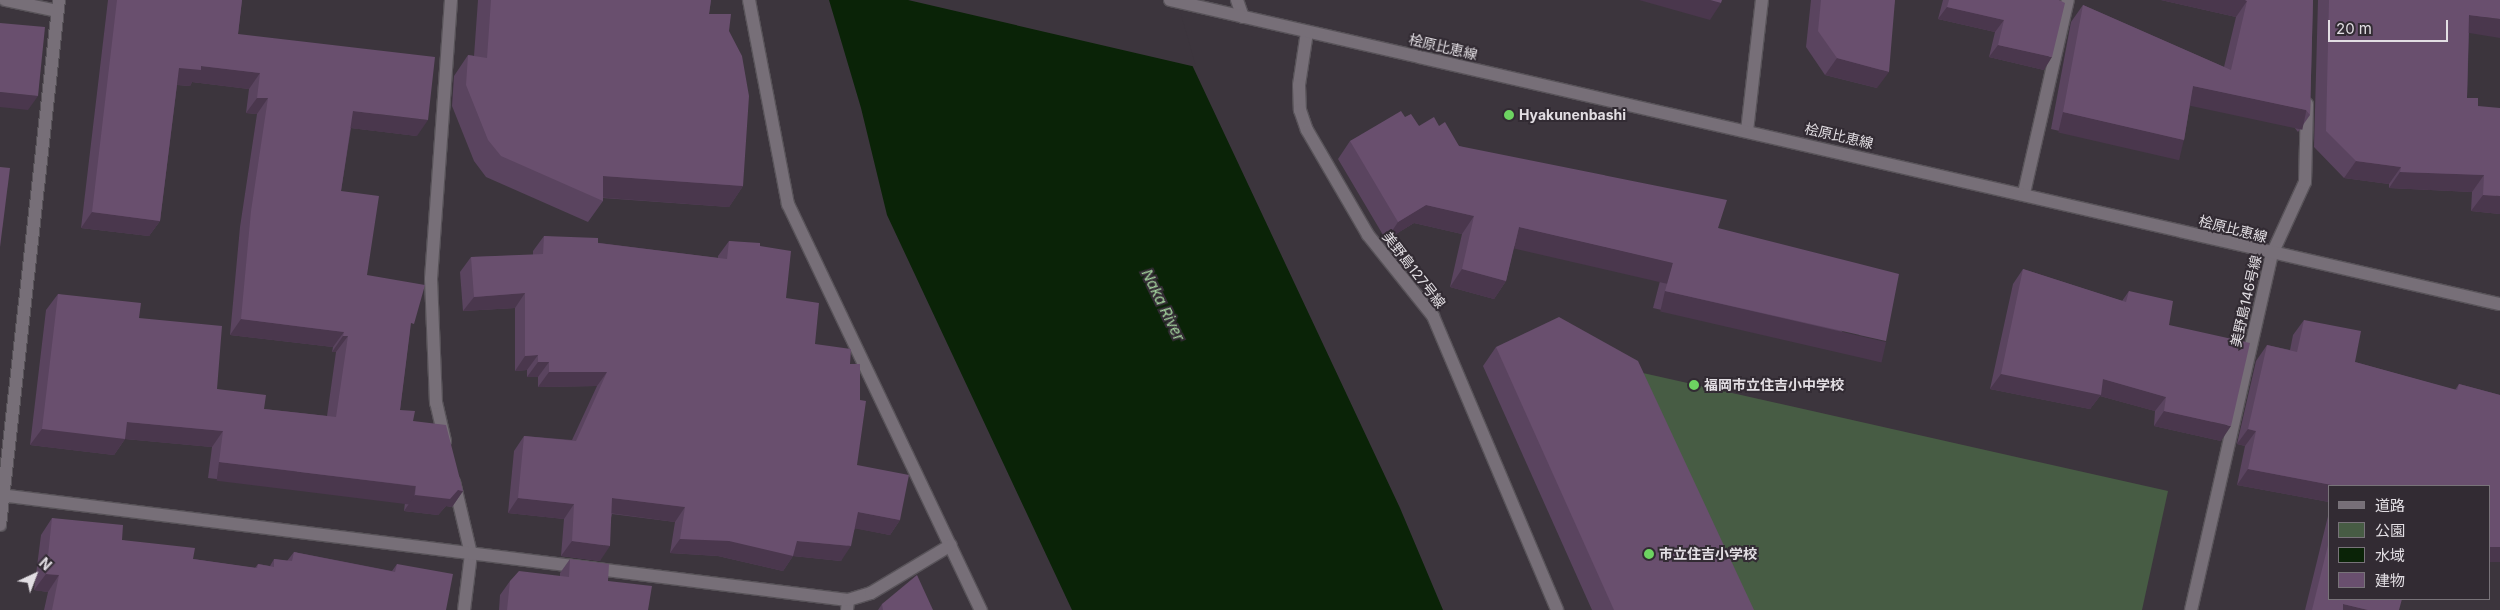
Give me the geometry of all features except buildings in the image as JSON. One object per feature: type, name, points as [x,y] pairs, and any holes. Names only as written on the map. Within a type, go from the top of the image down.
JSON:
[{"type":"street","points":[[0,525],[58,5],[5,0]]},
{"type":"street","points":[[447,450],[436,403],[431,279],[450,0]]},
{"type":"street","points":[[750,0],[788,204],[981,610]]},
{"type":"street","name":"桧原比恵線","points":[[1170,0],[2024,193],[2272,254],[2500,304]]},
{"type":"street","points":[[1237,0],[1243,17]]},
{"type":"street","points":[[1747,131],[1762,0]]},
{"type":"street","points":[[2024,193],[2068,0]]},
{"type":"street","name":"美野島127号線","points":[[1307,32],[1299,85],[1300,110],[1307,130],[1368,235],[1433,316],[1557,610]]},
{"type":"street","name":"美野島146号線","points":[[2192,610],[2272,254],[2305,182],[2308,86]]},
{"type":"street","points":[[451,469],[470,554],[464,610]]},
{"type":"street","points":[[2,496],[470,554],[848,605],[951,545]]},
{"type":"green space","points":[[1634,371],[2168,491],[2142,610],[1746,610]]},
{"type":"water","name":"Naka River","points":[[829,0],[1175,0],[1193,67],[1400,508],[1443,610],[1072,610],[887,215],[861,108]]},
{"type":"pier","points":[[908,0],[1177,0],[1196,67]]},
{"type":"place","name":"Hyakunenbashi","points":[[1509,115]]},
{"type":"place","name":"福岡市立住吉小中学校","points":[[1694,385]]},
{"type":"place","name":"市立住吉小学校","points":[[1649,554]]}]
